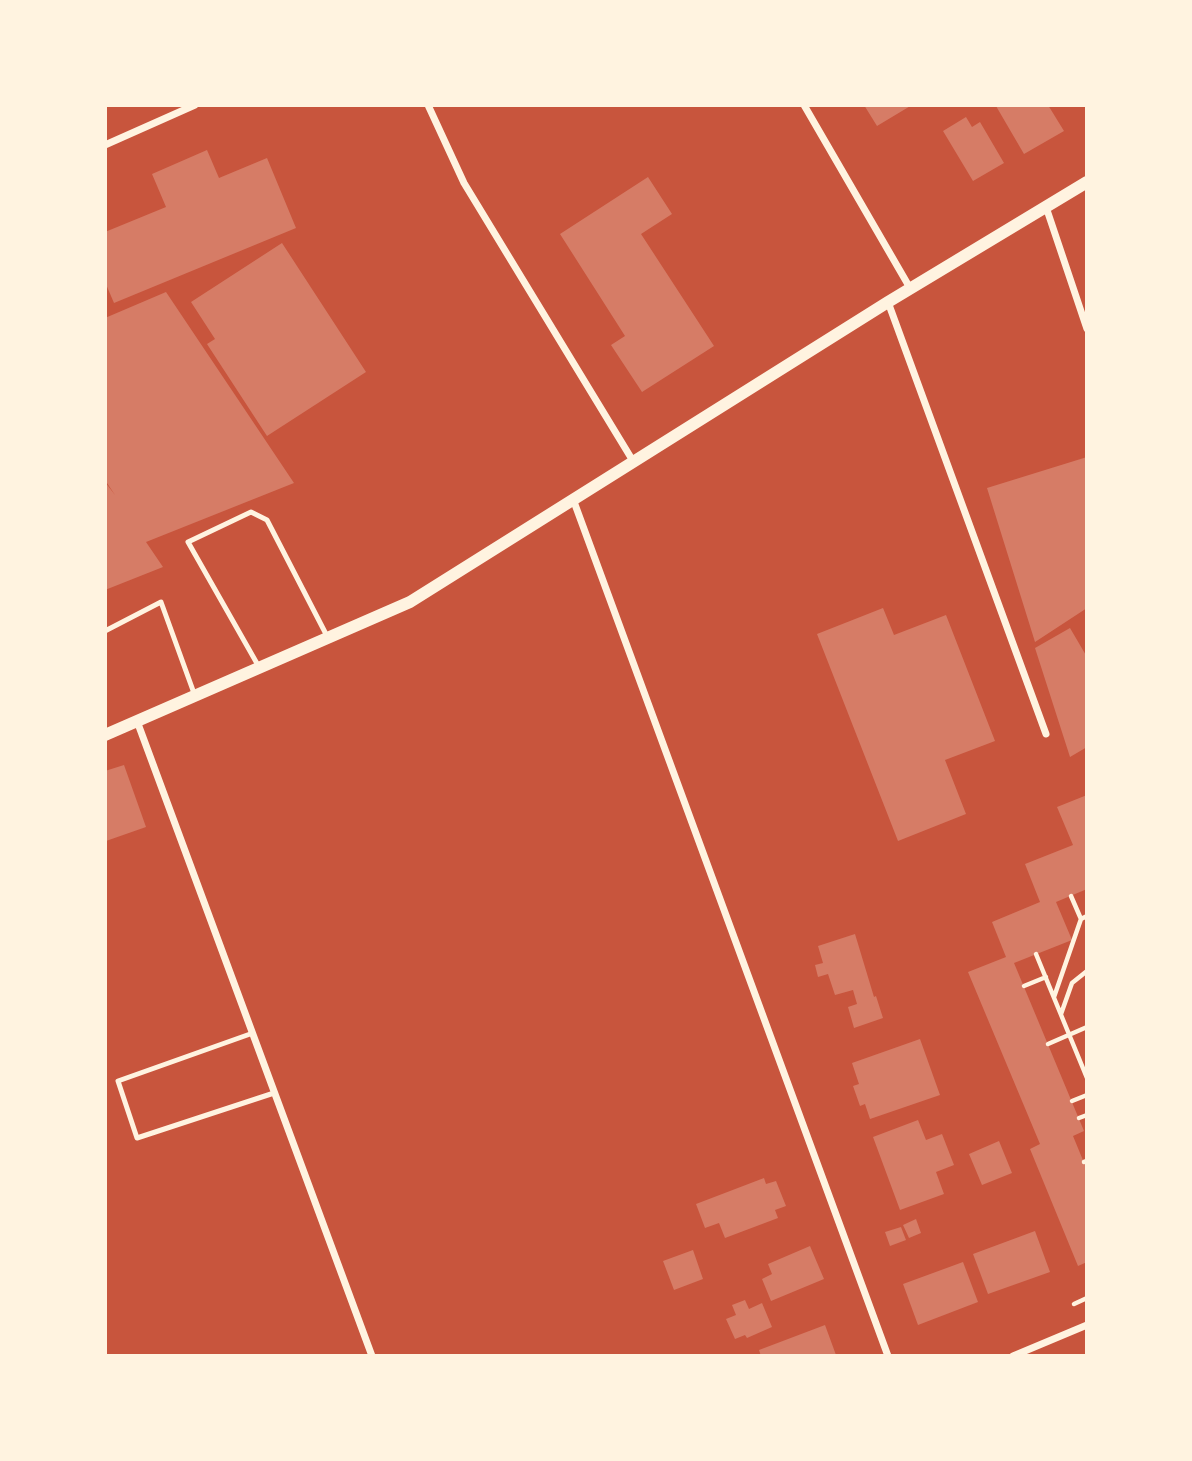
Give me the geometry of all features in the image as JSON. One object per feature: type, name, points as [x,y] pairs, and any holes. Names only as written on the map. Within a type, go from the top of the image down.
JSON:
[{"type":"street","points":[[105,145],[195,105]]},
{"type":"street","points":[[428,105],[464,183],[633,461]]},
{"type":"street","points":[[804,105],[910,288]]},
{"type":"street","points":[[105,735],[410,602],[910,288],[1087,182]]},
{"type":"street","points":[[1046,207],[1087,329]]},
{"type":"street","points":[[888,302],[1046,734]]},
{"type":"street","points":[[573,499],[888,1356]]},
{"type":"street","points":[[137,721],[372,1356]]},
{"type":"street","points":[[1013,1356],[1087,1325]]},
{"type":"lane","points":[[260,668],[188,542],[251,512],[267,520],[328,638]]},
{"type":"lane","points":[[105,631],[161,602],[195,696]]},
{"type":"lane","points":[[253,1033],[118,1081],[137,1138],[274,1093]]},
{"type":"path","points":[[1054,997],[1084,918],[1071,896]]},
{"type":"path","points":[[1036,954],[1086,1074]]},
{"type":"path","points":[[1061,1015],[1072,982],[1087,971]]},
{"type":"path","points":[[1024,986],[1046,977]]},
{"type":"path","points":[[1048,1044],[1087,1027]]},
{"type":"path","points":[[1072,1101],[1087,1095]]},
{"type":"path","points":[[1079,1118],[1087,1115]]},
{"type":"path","points":[[1074,1304],[1087,1298]]},
{"type":"building","points":[[864,105],[912,105],[877,126]]},
{"type":"building","points":[[1048,105],[1064,131],[1024,154],[996,106]]},
{"type":"building","points":[[966,117],[972,127],[980,122],[1004,163],[973,181],[943,131]]},
{"type":"building","points":[[207,150],[219,178],[267,158],[296,228],[114,303],[105,282],[105,232],[166,207],[152,174]]},
{"type":"building","points":[[648,177],[672,214],[641,234],[714,346],[642,392],[611,345],[625,336],[560,234]]},
{"type":"building","points":[[282,243],[366,372],[267,436],[207,344],[215,339],[191,302]]},
{"type":"building","points":[[166,292],[294,483],[146,542],[163,567],[105,590],[105,482],[115,495],[105,480],[105,318]]},
{"type":"building","points":[[1087,457],[1087,608],[1035,642],[987,488]]},
{"type":"building","points":[[883,608],[894,635],[946,615],[995,741],[945,760],[966,814],[898,841],[817,634]]},
{"type":"building","points":[[1070,628],[1087,657],[1087,747],[1070,757],[1035,648]]},
{"type":"building","points":[[124,765],[146,827],[106,841],[105,771]]},
{"type":"building","points":[[1087,795],[1087,889],[1056,902],[1072,940],[1014,963],[1084,1131],[1073,1136],[1087,1170],[1087,1262],[1078,1266],[1030,1149],[1040,1144],[968,972],[1006,957],[992,922],[1040,902],[1025,864],[1073,845],[1057,807]]},
{"type":"building","points":[[855,934],[883,1018],[854,1028],[848,1007],[857,1004],[853,990],[835,995],[828,974],[818,977],[815,965],[823,963],[818,946]]},
{"type":"building","points":[[920,1039],[940,1095],[870,1119],[865,1104],[860,1106],[853,1086],[859,1084],[852,1063]]},
{"type":"building","points":[[918,1120],[926,1140],[942,1134],[954,1165],[936,1172],[944,1194],[900,1210],[873,1137]]},
{"type":"building","points":[[999,1141],[1012,1173],[982,1185],[969,1154]]},
{"type":"building","points":[[764,1178],[766,1184],[776,1181],[786,1206],[775,1210],[778,1218],[725,1238],[719,1223],[705,1228],[696,1204]]},
{"type":"building","points":[[916,1219],[921,1233],[909,1238],[903,1225]]},
{"type":"building","points":[[901,1227],[906,1240],[890,1246],[885,1232]]},
{"type":"building","points":[[1035,1231],[1050,1272],[988,1294],[973,1254]]},
{"type":"building","points":[[810,1246],[824,1279],[771,1301],[762,1279],[772,1274],[768,1264]]},
{"type":"building","points":[[693,1250],[703,1279],[674,1290],[663,1261]]},
{"type":"building","points":[[963,1262],[978,1302],[918,1325],[903,1284]]},
{"type":"building","points":[[745,1300],[749,1309],[762,1303],[772,1327],[747,1338],[745,1335],[735,1339],[726,1319],[736,1315],[732,1305]]},
{"type":"building","points":[[825,1325],[836,1355],[761,1356],[759,1350]]}]
